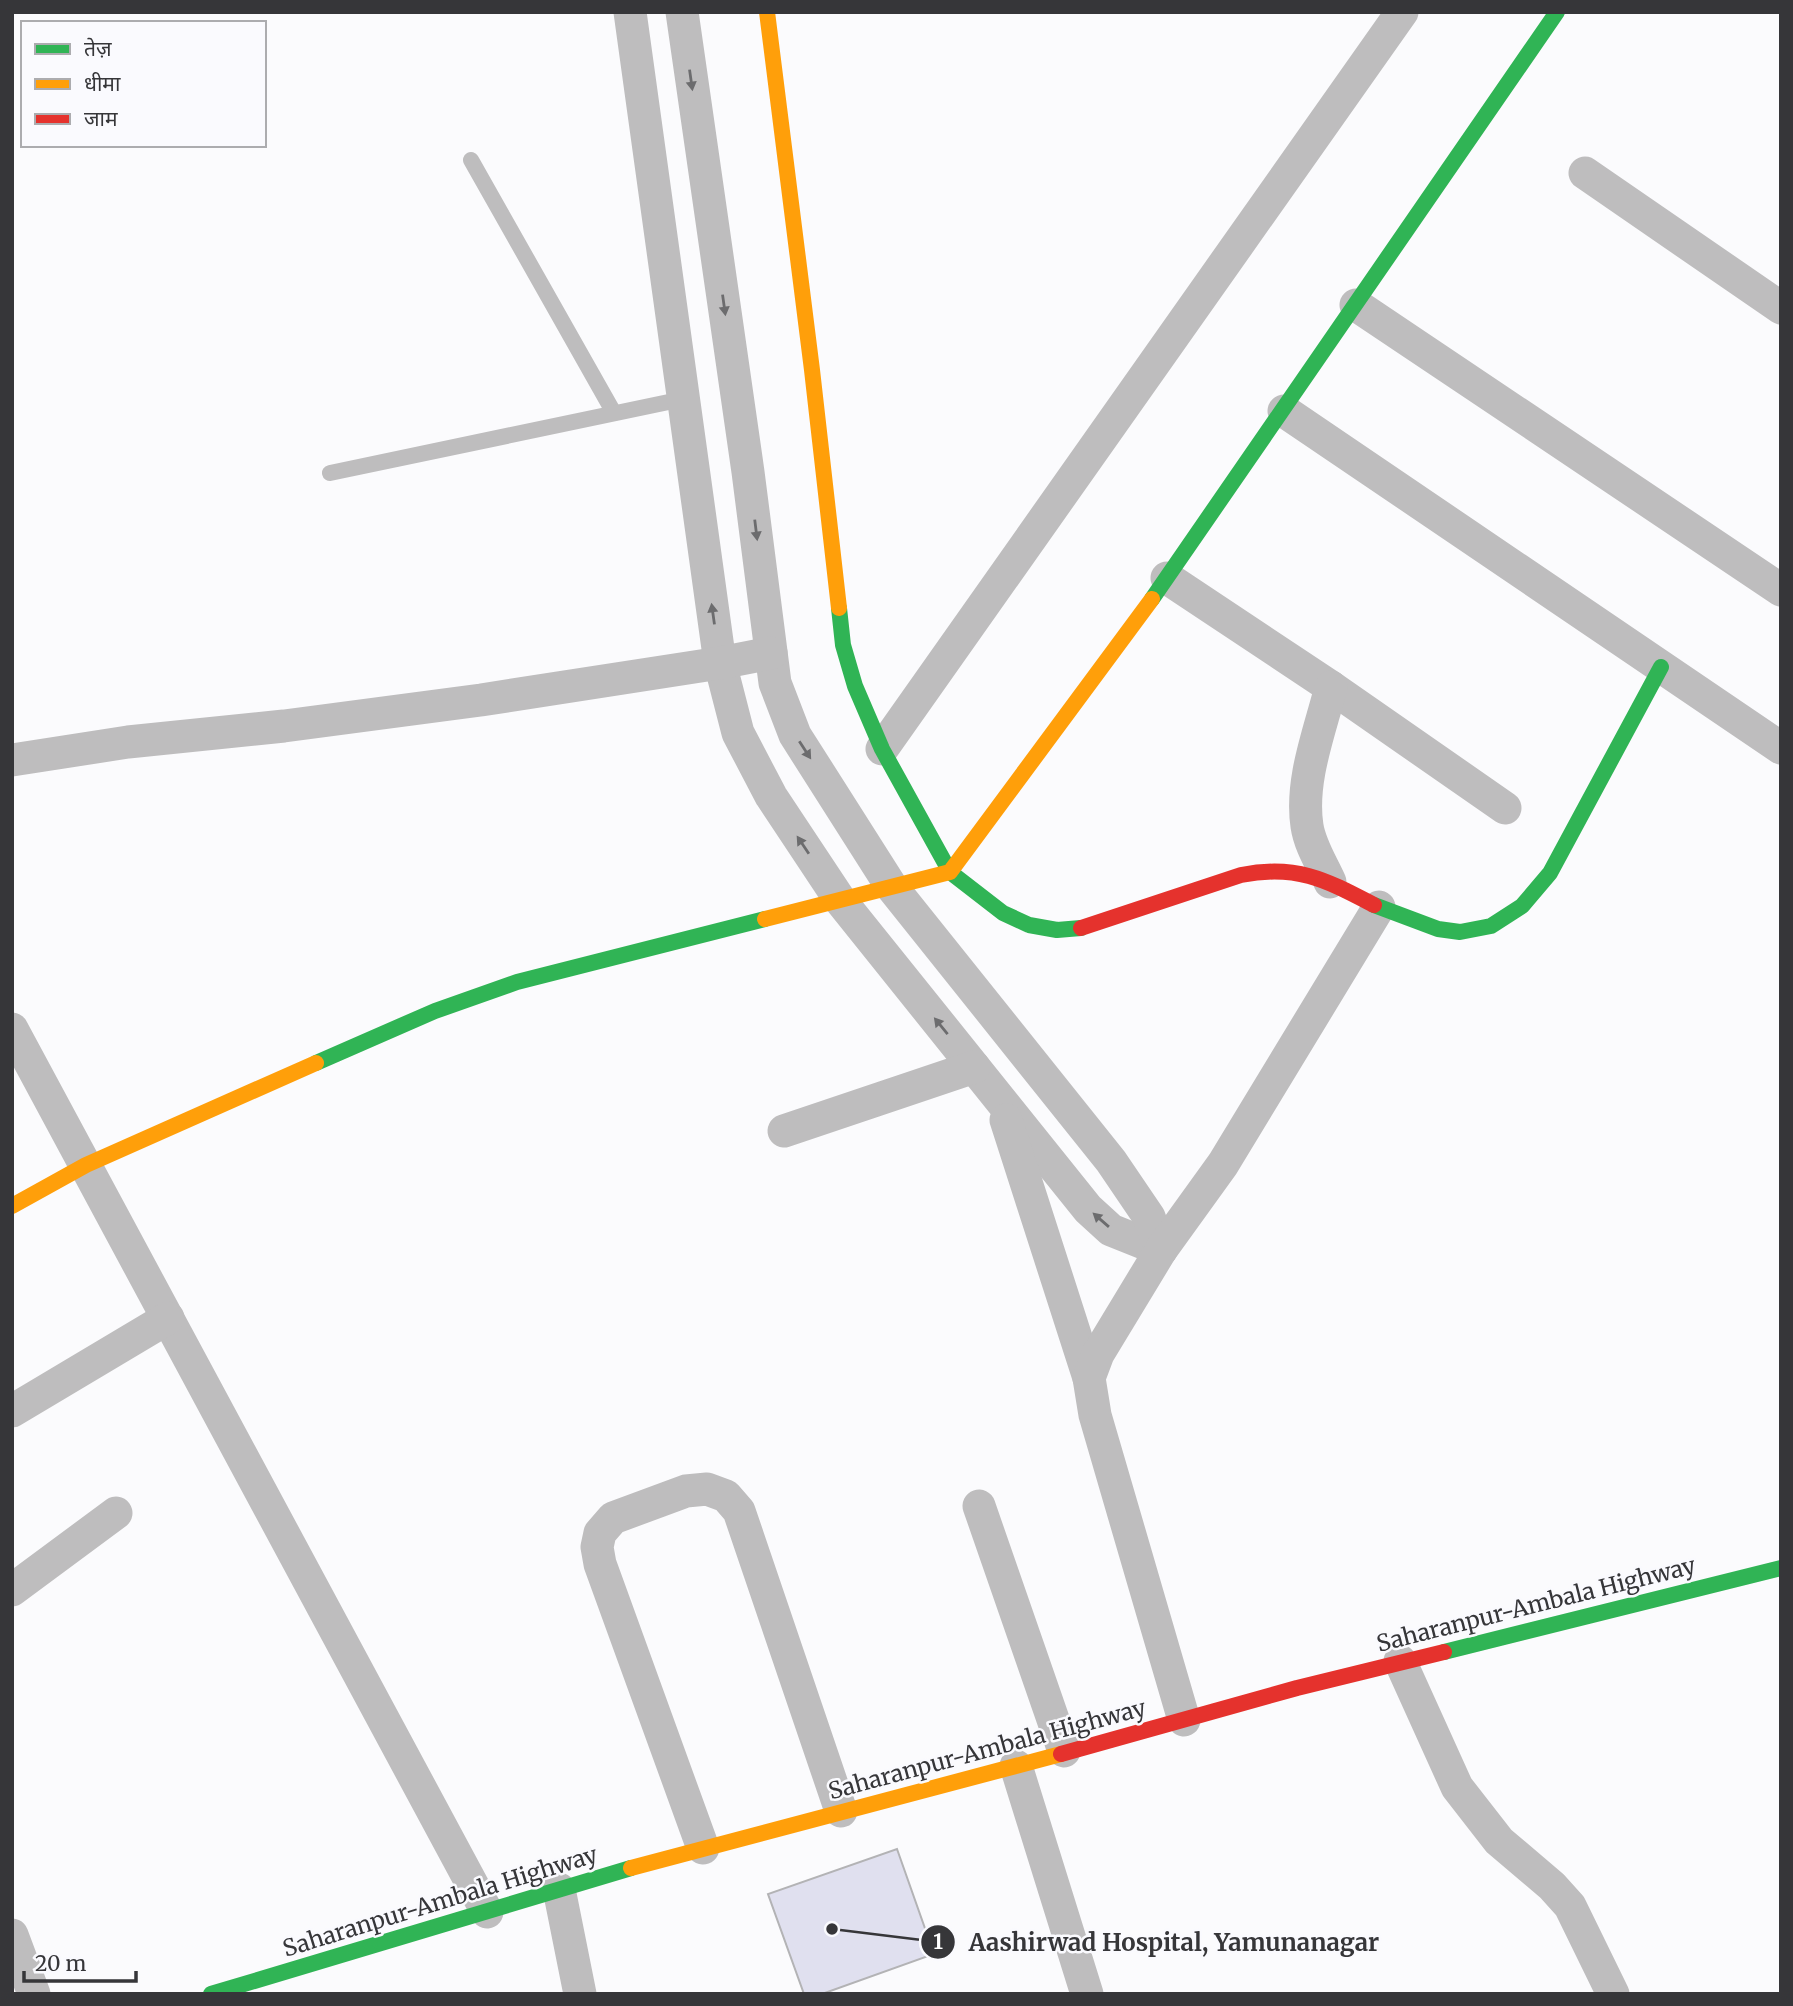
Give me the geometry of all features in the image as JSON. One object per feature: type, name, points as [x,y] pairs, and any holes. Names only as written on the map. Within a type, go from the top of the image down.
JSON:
[{"type":"street","points":[[630,12],[720,663],[738,733],[771,796],[840,900],[1088,1209],[1111,1230],[1161,1250]]},
{"type":"street","points":[[682,12],[748,472],[775,683],[795,735],[891,886],[1111,1161],[1149,1217],[1161,1250]]},
{"type":"street","points":[[882,749],[1402,12]]},
{"type":"street","points":[[12,1206],[86,1165],[435,1011],[517,982],[950,872],[1167,578],[1557,12]]},
{"type":"street","points":[[772,18],[843,645],[855,686],[882,749],[950,872],[1003,913],[1029,925],[1057,930],[1084,928],[1241,875],[1266,870],[1293,871],[1330,882],[1379,907],[1438,929],[1460,933],[1491,926],[1522,906],[1550,873],[1661,667]]},
{"type":"street","points":[[1585,173],[1781,309]]},
{"type":"street","points":[[1356,305],[1781,590]]},
{"type":"street","points":[[1284,411],[1781,748]]},
{"type":"street","points":[[1167,578],[1331,687],[1505,808]]},
{"type":"street","points":[[12,760],[128,742],[284,726],[481,700],[771,653]]},
{"type":"street","points":[[1330,882],[1307,828],[1306,803],[1308,777],[1331,687]]},
{"type":"street","points":[[1089,1378],[1098,1354],[1161,1250],[1223,1164],[1379,907]]},
{"type":"street","points":[[12,1029],[487,1912]]},
{"type":"street","points":[[784,1131],[974,1068]]},
{"type":"street","points":[[1000,1100],[1089,1378],[1095,1415],[1184,1720]]},
{"type":"street","points":[[12,1411],[168,1318]]},
{"type":"street","points":[[704,1848],[605,1576],[597,1547],[600,1533],[612,1518],[686,1491],[707,1489],[726,1496],[739,1511],[841,1811]]},
{"type":"street","points":[[979,1507],[1064,1751]]},
{"type":"street","points":[[12,1590],[116,1513]]},
{"type":"street","name":"Saharanpur-Ambala Highway","points":[[211,1994],[704,1848],[1400,1661],[1781,1567]]},
{"type":"street","points":[[1400,1661],[1457,1787],[1499,1841],[1552,1886],[1570,1906],[1613,1994]]},
{"type":"street","points":[[1016,1766],[1087,1994]]},
{"type":"street","points":[[559,1889],[580,1994]]},
{"type":"street","points":[[12,1935],[34,1994]]},
{"type":"lane","points":[[471,160],[614,413]]},
{"type":"lane","points":[[330,473],[683,398]]},
{"type":"building","points":[[897,1849],[934,1954],[822,1994],[804,1994],[768,1894]]},
{"type":"traffic: fast","points":[[1152,599],[1557,12]]},
{"type":"traffic: fast","points":[[839,608],[843,645],[855,686],[882,749],[950,872],[1003,913],[1029,925],[1057,930],[1081,928]]},
{"type":"traffic: fast","points":[[1374,905],[1438,929],[1460,932],[1491,926],[1522,906],[1550,873],[1661,667]]},
{"type":"traffic: fast","points":[[316,1063],[435,1011],[517,982],[765,919]]},
{"type":"traffic: fast","points":[[1444,1652],[1781,1568]]},
{"type":"traffic: fast","points":[[211,1994],[631,1868]]},
{"type":"traffic: slow","points":[[767,12],[839,608]]},
{"type":"traffic: slow","points":[[765,919],[950,872],[1152,599]]},
{"type":"traffic: slow","points":[[12,1206],[86,1165],[316,1063]]},
{"type":"traffic: slow","points":[[631,1868],[1061,1754]]},
{"type":"traffic: jam","points":[[1081,928],[1241,875],[1261,872],[1310,876],[1374,905]]},
{"type":"traffic: jam","points":[[1061,1754],[1297,1688],[1444,1652]]},
{"type":"place","name":"Aashirwad Hospital, Yamunanagar","points":[[832,1929]]}]
